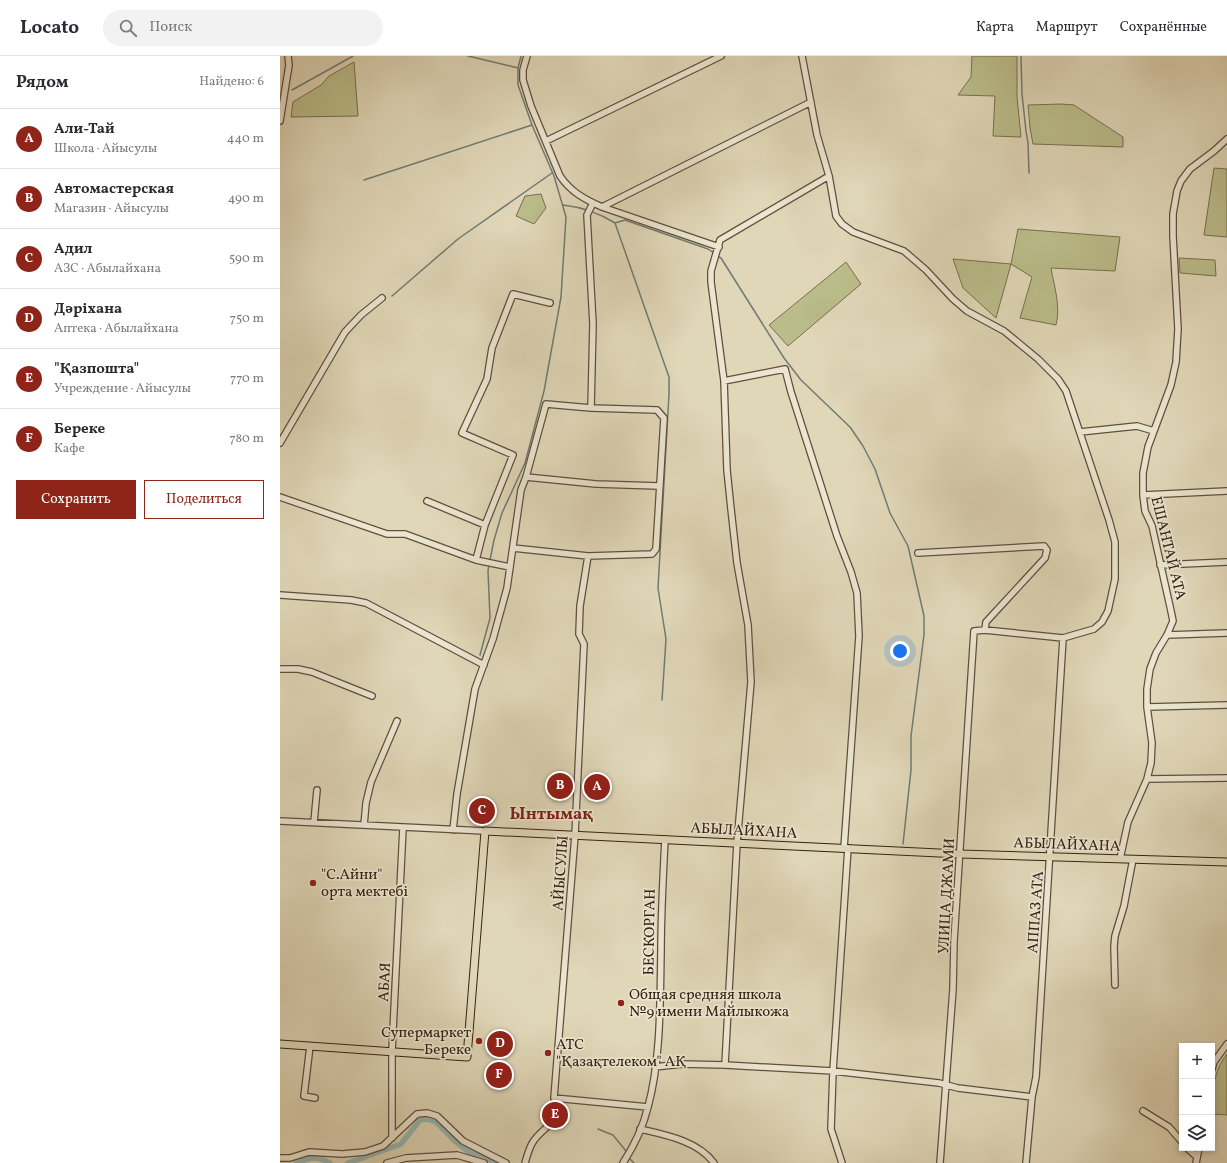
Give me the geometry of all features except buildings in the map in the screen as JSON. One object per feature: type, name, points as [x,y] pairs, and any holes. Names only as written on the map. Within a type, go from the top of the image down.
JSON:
[{"type":"main road","name":"АБЫЛАЙХАНА","points":[[485,832],[960,854],[1227,862]]},
{"type":"main road","points":[[280,1044],[467,1057],[485,832]]},
{"type":"street","points":[[280,121],[289,65],[288,56]]},
{"type":"street","points":[[528,56],[523,70],[523,80],[531,106],[560,176],[566,184],[573,191],[602,207],[718,247]]},
{"type":"street","points":[[546,141],[721,56]]},
{"type":"street","points":[[802,56],[817,135],[829,176],[836,216],[842,224],[853,232],[904,250],[926,270],[952,299],[967,311],[1004,331],[1038,359],[1058,379],[1066,391],[1115,542],[1115,579],[1108,611],[1102,622],[1094,629],[1063,638],[985,630],[986,622],[1045,558],[1047,550],[1044,546],[918,552]]},
{"type":"street","points":[[602,207],[811,102]]},
{"type":"street","name":"ЕШАНТАЙ АТА","points":[[1120,859],[1128,822],[1147,780],[1151,763],[1152,743],[1147,707],[1150,669],[1156,653],[1167,635],[1173,621],[1152,526],[1145,511],[1143,474],[1148,447],[1171,385],[1176,362],[1178,329],[1173,214],[1177,191],[1181,181],[1190,170],[1227,139]]},
{"type":"street","points":[[725,1065],[737,843],[751,682],[745,604],[737,563],[729,493],[724,381],[711,282],[711,271],[720,240],[829,176]]},
{"type":"street","points":[[591,408],[593,324],[587,215],[593,203]]},
{"type":"street","points":[[476,560],[485,525],[513,455],[462,433],[487,379],[492,348],[514,294],[550,303]]},
{"type":"street","points":[[280,443],[345,332],[361,315],[382,298]]},
{"type":"street","points":[[724,381],[785,369],[837,536],[851,572],[857,593],[860,636],[846,848],[831,1129],[842,1163]]},
{"type":"street","points":[[453,830],[457,794],[475,689],[484,665],[507,588],[521,490],[546,404],[591,408],[657,410],[664,418],[656,549],[652,554],[588,556],[513,548]]},
{"type":"street","points":[[1080,432],[1137,426],[1154,432]]},
{"type":"street","points":[[526,477],[596,484],[659,486]]},
{"type":"street","points":[[1143,495],[1227,491]]},
{"type":"street","points":[[280,497],[387,534],[405,534],[476,560],[510,567]]},
{"type":"street","points":[[427,501],[485,525]]},
{"type":"street","name":"АЙЫСУЛЫ","points":[[588,556],[580,606],[579,634],[584,644],[575,836],[554,1098],[648,1107]]},
{"type":"street","points":[[1160,565],[1227,562]]},
{"type":"street","points":[[280,595],[351,600],[366,603],[484,665]]},
{"type":"street","name":"УЛИЦА ДЖАМИ","points":[[940,1163],[953,989],[974,631],[985,630]]},
{"type":"street","points":[[1167,635],[1227,633]]},
{"type":"street","name":"АППАЗ АТА","points":[[1026,1163],[1032,1097],[1036,1077],[1063,638]]},
{"type":"street","points":[[280,669],[298,669],[312,672],[372,696]]},
{"type":"street","points":[[1147,707],[1227,704]]},
{"type":"street","points":[[364,825],[366,803],[371,782],[397,720]]},
{"type":"street","points":[[1147,780],[1227,778]]},
{"type":"street","points":[[314,822],[317,790]]},
{"type":"street","points":[[280,820],[485,832]]},
{"type":"street","name":"АБАЯ","points":[[392,1138],[392,1051],[403,828]]},
{"type":"street","name":"БЕСКОРГАН","points":[[623,1163],[631,1150],[648,1107],[655,1067],[660,1023],[661,912],[665,840]]},
{"type":"street","points":[[1115,985],[1115,936],[1124,906],[1133,859]]},
{"type":"street","points":[[1215,1061],[1227,1044]]},
{"type":"street","points":[[310,1046],[304,1096],[315,1098]]},
{"type":"street","points":[[655,1067],[682,1064],[833,1071],[1032,1097]]},
{"type":"street","points":[[1143,1111],[1169,1127],[1179,1139]]},
{"type":"street","points":[[280,1158],[290,1158],[309,1152],[342,1154],[365,1152],[383,1146],[417,1114],[426,1113],[437,1116],[463,1141],[506,1163]]},
{"type":"street","points":[[525,1163],[529,1147],[535,1137],[546,1128]]},
{"type":"street","points":[[640,1129],[673,1137],[700,1150],[714,1163]]},
{"type":"street","points":[[1190,1151],[1197,1157]]},
{"type":"street","points":[[1196,1163],[1198,1151]]},
{"type":"street","points":[[387,1163],[406,1158],[457,1155],[484,1163]]},
{"type":"green space","points":[[972,56],[1017,56],[1017,97],[1021,137],[993,136],[995,96],[958,95],[971,77]]},
{"type":"green space","points":[[354,62],[358,116],[291,117],[293,102],[321,85],[329,76]]},
{"type":"green space","points":[[1028,105],[1074,105],[1123,137],[1123,147],[1033,144]]},
{"type":"green space","points":[[1214,168],[1227,169],[1227,237],[1204,235]]},
{"type":"green space","points":[[541,194],[546,208],[534,224],[516,216],[525,196]]},
{"type":"green space","points":[[1018,229],[1120,237],[1115,271],[1051,268],[1058,311],[1056,325],[1020,318],[1032,277],[1011,264]]},
{"type":"green space","points":[[1179,258],[1215,260],[1216,276],[1180,273]]},
{"type":"green space","points":[[953,259],[1011,264],[996,318],[963,288]]},
{"type":"green space","points":[[846,262],[861,284],[788,346],[769,325]]},
{"type":"green space","points":[[1227,1054],[1227,1115],[1215,1114],[1215,1078],[1222,1061]]},
{"type":"waterway","points":[[292,90],[353,56]]},
{"type":"waterway","points":[[468,56],[518,68]]},
{"type":"waterway","points":[[490,560],[502,513],[525,463],[544,391],[561,297],[566,217],[554,176],[532,125],[518,85],[518,68],[521,56]]},
{"type":"waterway","points":[[1021,56],[1022,94],[1028,143],[1029,173]]},
{"type":"waterway","points":[[364,180],[532,125]]},
{"type":"waterway","points":[[392,296],[458,239],[552,173]]},
{"type":"waterway","points":[[563,205],[590,211],[615,223],[669,377],[658,588],[666,639],[662,700]]},
{"type":"waterway","points":[[615,223],[625,220],[708,249],[714,253]]},
{"type":"waterway","points":[[717,256],[721,258],[784,358],[801,380],[850,427],[863,446],[875,469],[890,513],[908,546],[924,616],[924,635],[911,736],[911,770],[903,844]]},
{"type":"waterway","points":[[480,655],[490,618],[489,564]]},
{"type":"waterway","points":[[348,1163],[401,1144],[420,1120],[427,1119],[436,1122],[455,1141],[469,1152],[486,1156],[494,1163]]},
{"type":"waterway","points":[[598,1129],[613,1135],[626,1151]]},
{"type":"waterway","points":[[296,1163],[313,1158],[330,1163]]},
{"type":"waterway","points":[[630,1159],[634,1163]]},
{"type":"place","name":"Автомастерская","points":[[560,786]]},
{"type":"place","name":"Али-Тай","points":[[597,787]]},
{"type":"place","name":"Адил","points":[[482,811]]},
{"type":"place","name":"\"С.Айни\" орта мектебі","points":[[313,883]]},
{"type":"place","name":"Общая средняя школа №9 имени Майлыкожа","points":[[621,1003]]},
{"type":"place","name":"Супермаркет Береке","points":[[479,1041]]},
{"type":"place","name":"Дәріхана","points":[[500,1044]]},
{"type":"place","name":"АТС \"Қазақтелеком\" АҚ","points":[[548,1053]]},
{"type":"place","name":"Береке","points":[[499,1075]]},
{"type":"place","name":"\"Қазпошта\"","points":[[555,1115]]},
{"type":"district","name":"Ынтымақ","points":[[551,813]]}]
